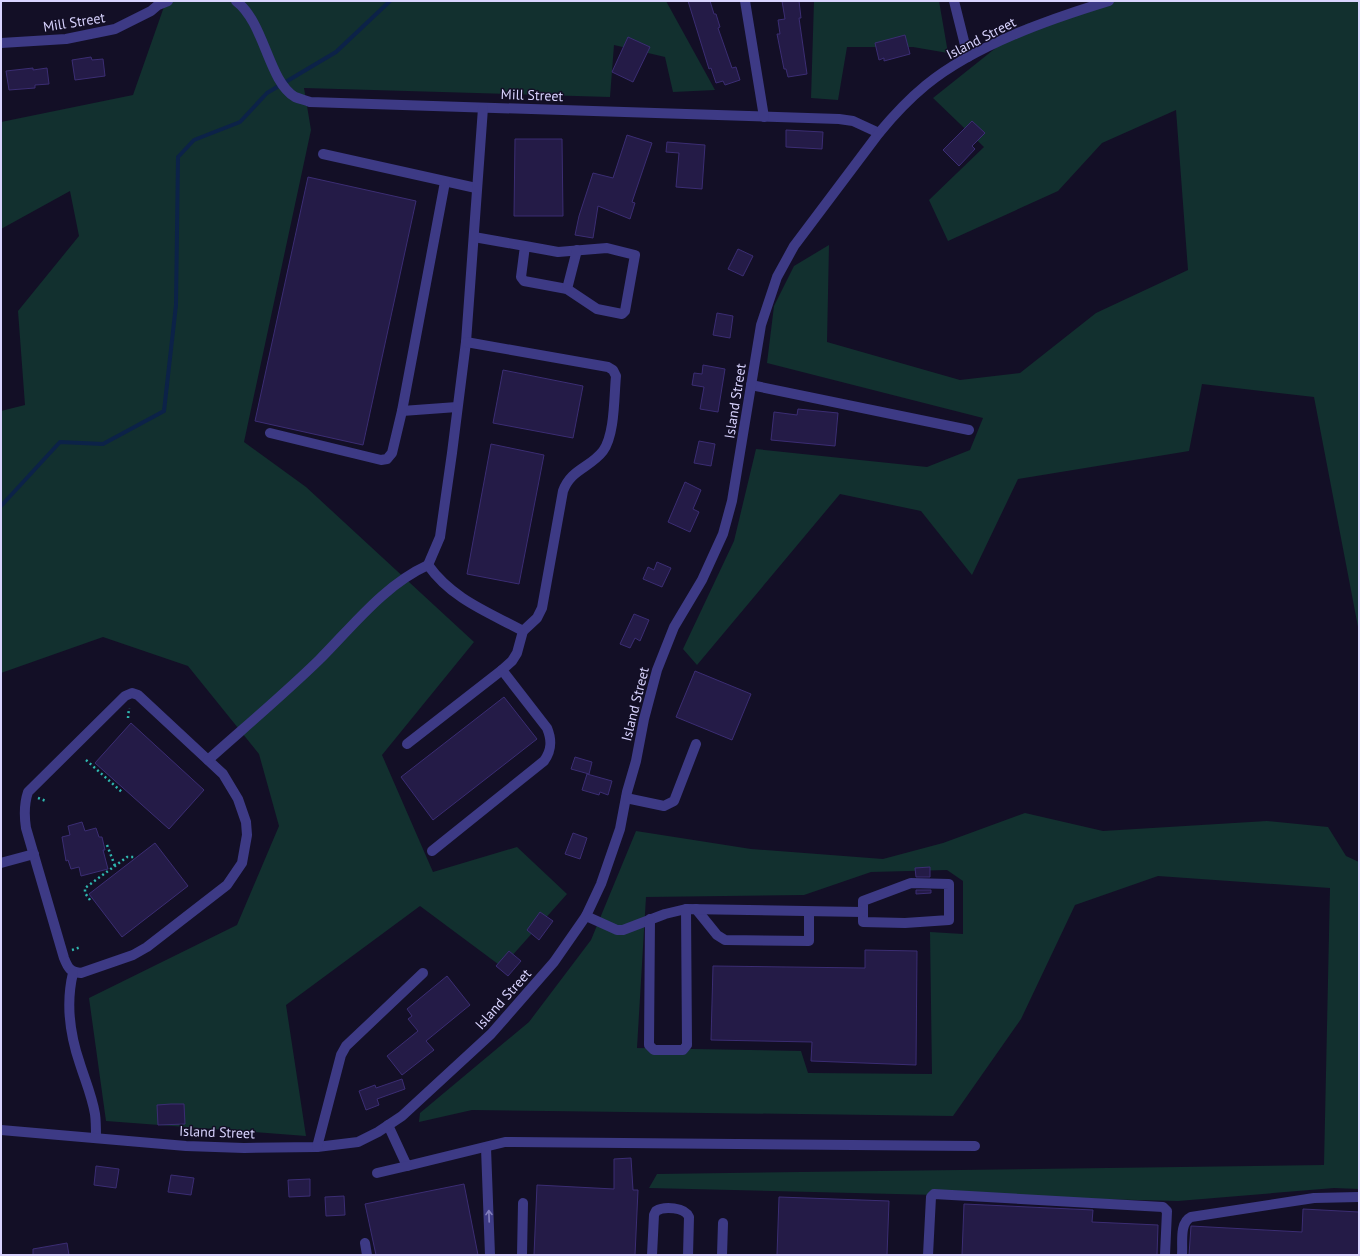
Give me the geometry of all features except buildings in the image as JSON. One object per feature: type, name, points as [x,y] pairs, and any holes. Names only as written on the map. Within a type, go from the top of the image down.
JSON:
[{"type":"street","name":"Mill Street","points":[[236,1],[247,13],[260,35],[283,85],[295,96],[310,102],[839,119],[853,121],[879,133]]},
{"type":"street","points":[[745,1],[764,117]]},
{"type":"street","points":[[954,1],[968,57]]},
{"type":"street","name":"Mill Street","points":[[1,43],[66,39],[115,29],[151,12],[162,2]]},
{"type":"street","name":"Island Street","points":[[1,1130],[186,1146],[244,1148],[317,1147],[358,1142],[373,1135],[402,1116],[491,1034],[554,962],[586,916],[601,884],[620,829],[644,719],[657,670],[674,627],[702,580],[724,534],[732,501],[761,325],[777,277],[794,246],[892,117],[926,85],[968,57],[1024,31],[1105,2]]},
{"type":"street","points":[[208,760],[305,673],[392,586],[411,573],[428,565],[440,537],[466,342],[483,108]]},
{"type":"street","points":[[323,154],[476,188]]},
{"type":"street","points":[[270,433],[381,460],[387,459],[392,452],[402,411],[444,182]]},
{"type":"street","points":[[474,237],[525,246],[558,252],[608,248],[635,255],[625,312],[622,314],[597,309],[567,289],[522,280],[525,246]]},
{"type":"street","points":[[567,289],[577,250]]},
{"type":"street","points":[[407,744],[512,661],[517,653],[523,631],[537,618],[542,608],[563,491],[566,482],[572,474],[597,458],[609,441],[616,376],[613,370],[608,367],[466,342]]},
{"type":"street","points":[[750,385],[969,430]]},
{"type":"street","points":[[402,411],[457,407]]},
{"type":"street","points":[[428,565],[446,586],[463,600],[523,631]]},
{"type":"street","points":[[432,851],[544,761],[549,754],[550,736],[547,728],[502,670]]},
{"type":"street","points":[[132,693],[138,695],[208,760],[223,774],[231,786],[238,799],[246,822],[245,849],[242,863],[236,874],[227,885],[147,947],[133,956],[81,973],[73,973],[68,969],[64,958],[25,818],[24,809],[28,792],[125,696],[132,693]]},
{"type":"street","points":[[626,798],[664,806],[674,801],[696,744]]},
{"type":"street","points":[[1,863],[34,854]]},
{"type":"street","points":[[948,883],[950,885],[950,918],[947,921],[865,923],[862,920],[862,912],[863,901],[905,884],[948,883]]},
{"type":"street","points":[[650,920],[650,1045],[654,1050],[683,1050],[688,1045],[691,909]]},
{"type":"street","points":[[691,909],[717,935],[730,941],[809,941],[809,912]]},
{"type":"street","points":[[586,916],[617,930],[623,930],[677,910],[862,912]]},
{"type":"street","points":[[73,973],[69,1001],[71,1029],[76,1051],[92,1099],[95,1115],[96,1138]]},
{"type":"street","points":[[317,1147],[341,1055],[346,1046],[422,973]]},
{"type":"street","points":[[388,1125],[407,1166]]},
{"type":"street","points":[[377,1173],[486,1148],[505,1142],[975,1146]]},
{"type":"street","points":[[486,1148],[490,1255]]},
{"type":"street","points":[[928,1255],[930,1197],[934,1194],[1163,1207],[1167,1211],[1165,1255]]},
{"type":"street","points":[[1182,1255],[1183,1225],[1186,1220],[1191,1217],[1314,1198],[1359,1197]]},
{"type":"street","points":[[522,1255],[523,1203]]},
{"type":"street","points":[[652,1255],[654,1215],[660,1208],[684,1210],[687,1212],[689,1217],[688,1255]]},
{"type":"street","points":[[722,1255],[723,1223]]},
{"type":"street","points":[[365,1244],[367,1255]]},
{"type":"path","points":[[128,718],[129,707]]},
{"type":"path","points":[[86,760],[123,793]]},
{"type":"path","points":[[36,797],[46,801]]},
{"type":"path","points":[[107,845],[115,866]]},
{"type":"path","points":[[90,900],[85,893],[85,888],[127,857],[134,858]]},
{"type":"green space","points":[[166,1],[666,1],[715,90],[673,92],[665,57],[614,45],[610,97],[304,88],[311,130],[244,442],[306,487],[474,642],[382,755],[433,872],[517,847],[567,894],[502,967],[420,906],[286,1005],[306,1136],[106,1121],[89,998],[237,925],[279,826],[259,754],[188,666],[103,637],[1,673],[1,411],[25,405],[18,311],[79,236],[70,191],[1,229],[1,122],[133,95]]},
{"type":"green space","points":[[814,1],[939,1],[948,53],[913,47],[847,47],[838,100],[811,98]]},
{"type":"green space","points":[[1108,1],[1359,1],[1359,632],[1314,397],[1202,384],[1189,451],[1018,479],[972,575],[921,511],[840,494],[697,665],[683,649],[734,541],[756,449],[927,467],[970,450],[983,418],[767,363],[774,306],[794,266],[829,245],[827,342],[960,380],[1020,373],[1096,313],[1188,270],[1176,110],[1102,143],[1058,191],[948,241],[929,200],[984,147],[933,98],[1026,24]]},
{"type":"green space","points":[[1025,813],[1103,831],[1267,821],[1328,827],[1346,856],[1359,862],[1359,1189],[1334,1188],[1178,1201],[649,1188],[657,1174],[1324,1165],[1330,888],[1158,876],[1075,905],[1021,1019],[953,1116],[472,1110],[419,1122],[420,1113],[529,1022],[591,940],[636,831],[751,849],[883,859],[943,843]],"holes":[[[947,870],[963,881],[963,934],[930,932],[932,1074],[808,1073],[801,1051],[637,1048],[646,897],[804,895],[871,872]]]},
{"type":"waterway","points":[[1,506],[60,442],[103,444],[164,411],[176,305],[178,157],[194,140],[240,122],[267,93],[336,52],[390,1]]}]
